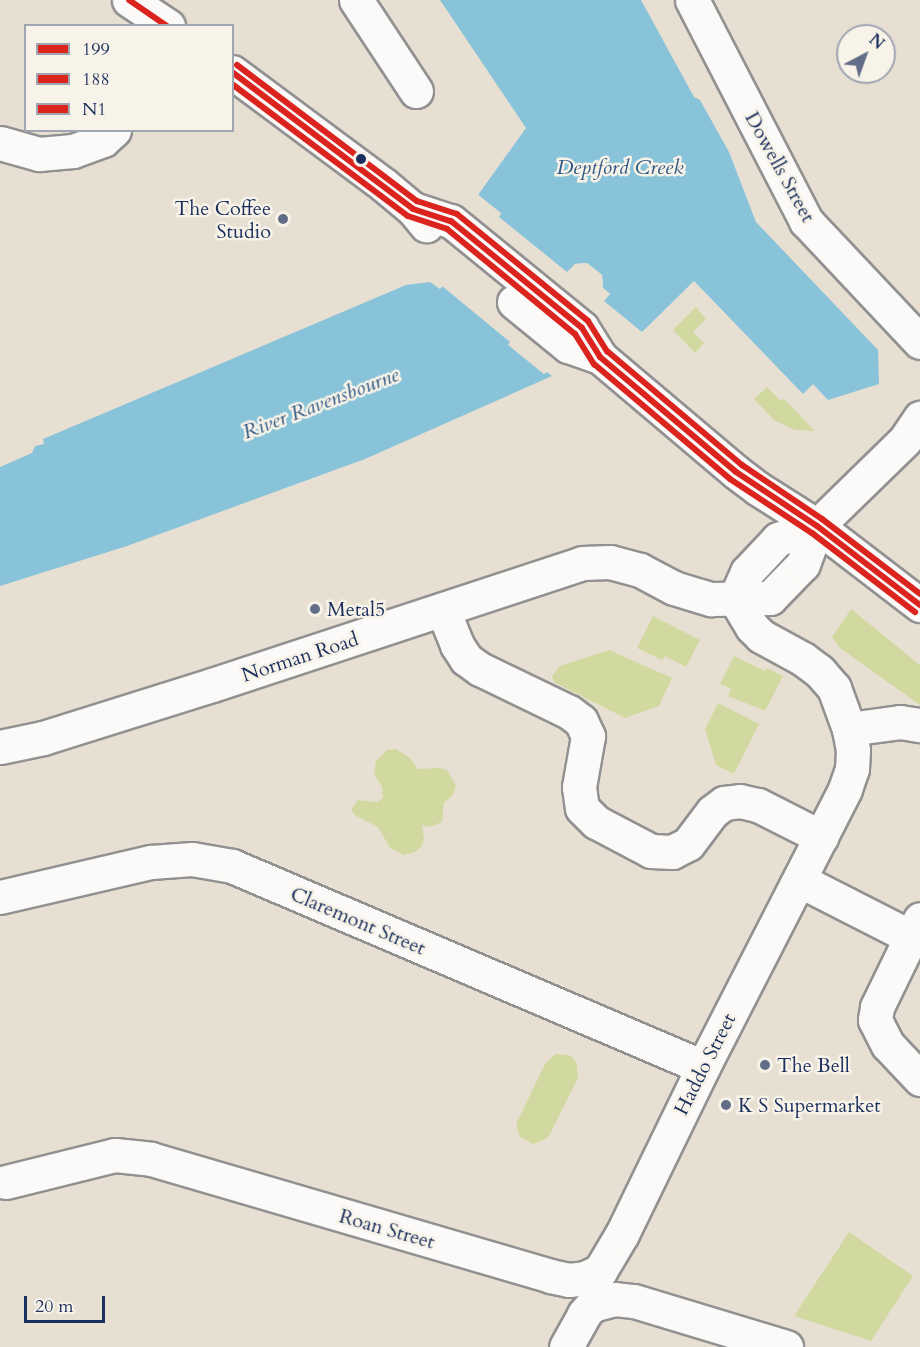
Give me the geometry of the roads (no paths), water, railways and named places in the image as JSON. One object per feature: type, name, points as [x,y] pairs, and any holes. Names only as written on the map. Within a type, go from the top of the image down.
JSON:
[{"type":"street","points":[[129,0],[165,24]]},
{"type":"street","name":"Dowells Street","points":[[692,0],[806,221],[920,342]]},
{"type":"street","points":[[359,1],[416,91]]},
{"type":"street","points":[[234,74],[444,230],[736,472],[817,526],[920,605]]},
{"type":"street","points":[[0,143],[39,154],[73,152],[103,140],[112,132]]},
{"type":"street","points":[[817,526],[904,440],[920,418]]},
{"type":"street","name":"Norman Road","points":[[0,747],[54,735],[582,563],[610,562],[640,570],[695,596],[722,600],[770,597],[804,564],[817,526]]},
{"type":"street","name":"Haddo Street","points":[[614,1250],[703,1067],[845,789],[852,769],[853,750],[849,729],[834,688],[819,671],[761,636],[752,627],[735,598]]},
{"type":"street","points":[[443,610],[457,645],[466,659],[480,669],[568,712],[581,722],[588,736],[579,788],[582,808],[596,822],[651,850],[672,852],[688,844],[724,803],[740,801],[758,805],[820,837]]},
{"type":"street","points":[[849,729],[900,722],[920,726]]},
{"type":"street","name":"Claremont Street","points":[[0,897],[151,862],[192,859],[232,866],[703,1067]]},
{"type":"street","points":[[799,880],[916,928],[877,1007],[875,1020],[888,1045],[920,1079]]},
{"type":"street","name":"Roan Street","points":[[6,1182],[115,1155],[151,1159],[569,1280],[585,1278],[600,1271],[614,1250]]},
{"type":"street","points":[[570,1338],[592,1305],[614,1299],[634,1301],[786,1347]]},
{"type":"water","name":"Deptford Creek","points":[[440,0],[641,0],[694,97],[700,100],[729,152],[756,222],[878,350],[879,384],[828,400],[813,384],[803,394],[694,281],[642,332],[604,301],[610,294],[603,288],[602,275],[587,263],[575,264],[509,345],[544,374],[547,372],[552,376],[365,459],[127,546],[0,586],[0,467],[32,453],[35,446],[44,444],[43,439],[406,285],[430,282],[440,289],[501,214],[478,195],[526,128]]},
{"type":"place","name":"The Coffee Studio","points":[[283,219]]},
{"type":"place","name":"Metal5","points":[[315,609]]},
{"type":"place","name":"The Bell","points":[[765,1065]]},
{"type":"place","name":"K S Supermarket","points":[[726,1105]]},
{"type":"water label","name":"River Ravensbourne","points":[[321,404]]}]
